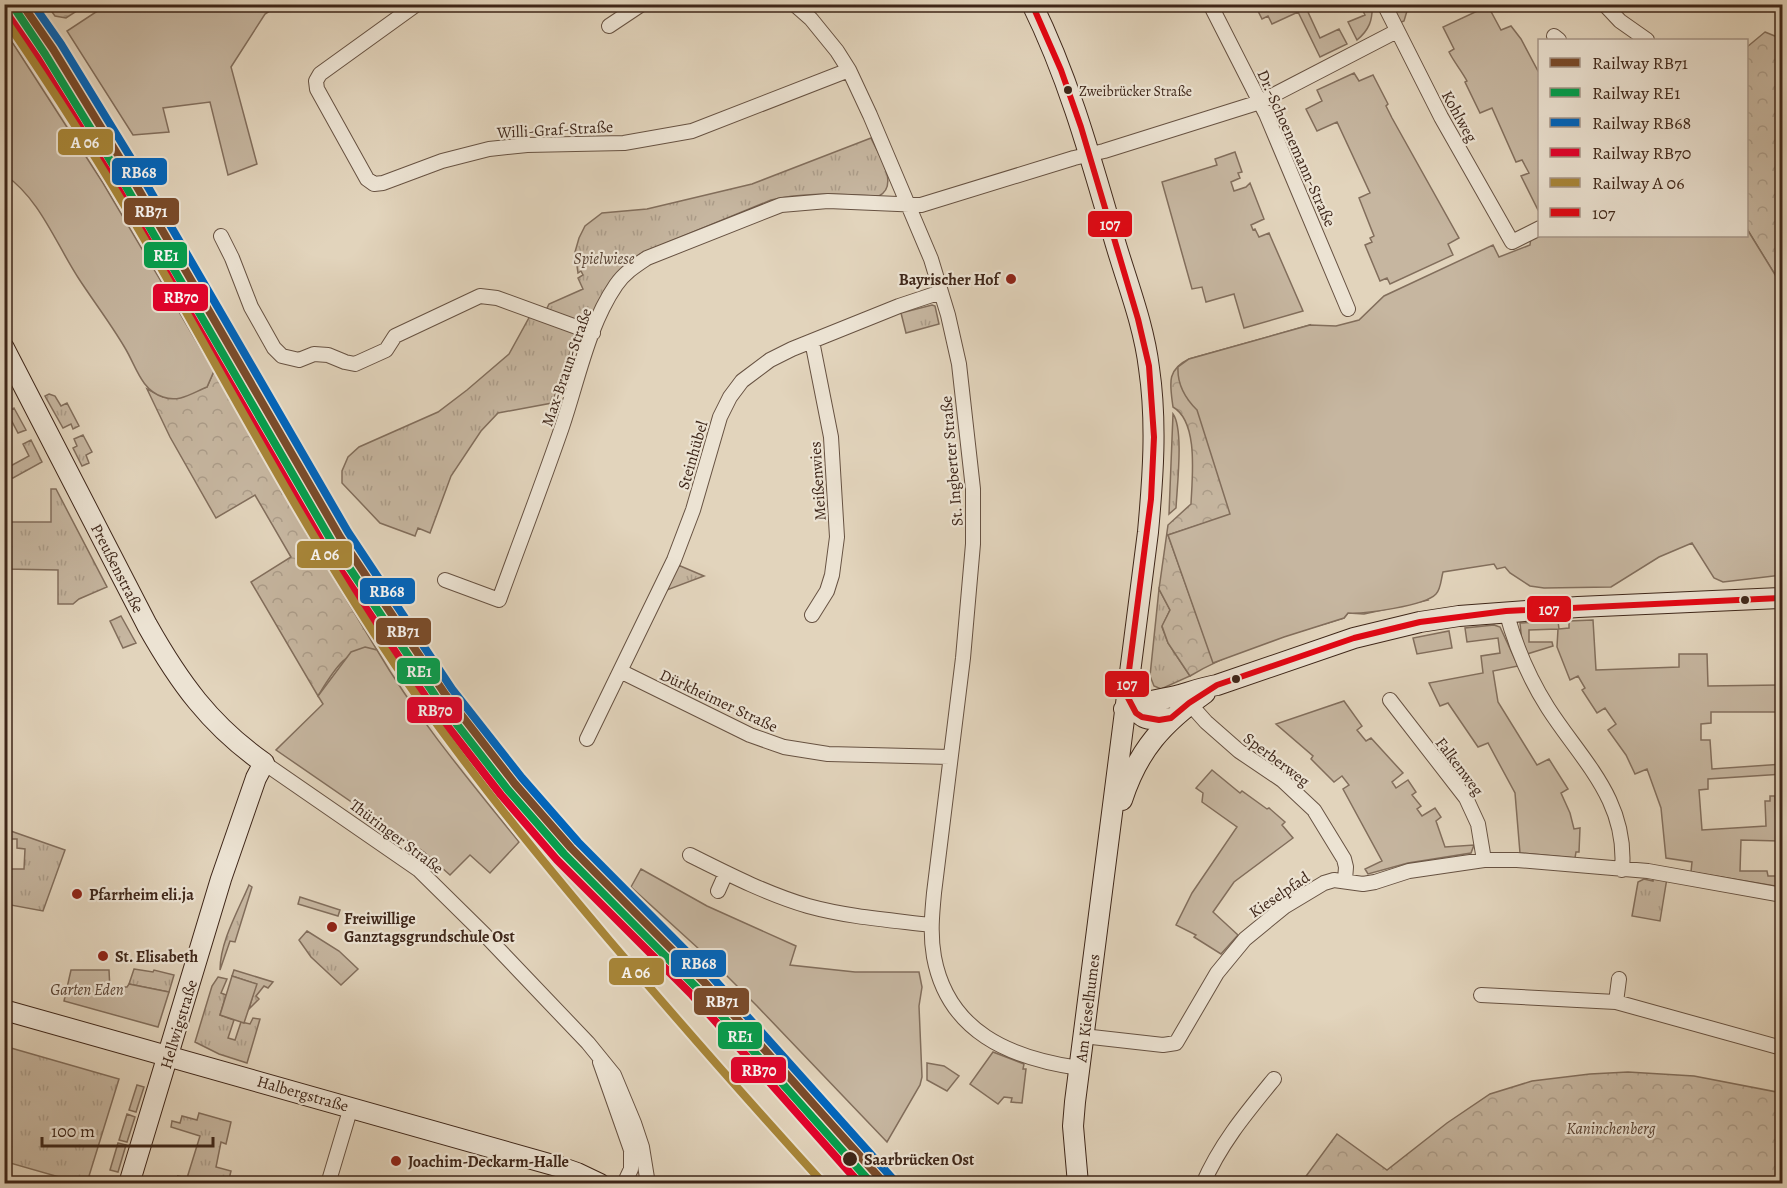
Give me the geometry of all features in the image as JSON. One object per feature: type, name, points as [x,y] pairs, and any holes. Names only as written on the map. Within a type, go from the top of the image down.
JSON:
[{"type":"street","name":"Willi-Graf-Straße","points":[[417,4],[320,74],[316,81],[317,88],[368,179],[374,184],[383,183],[442,161],[489,149],[527,145],[633,142],[692,131],[849,70]]},
{"type":"street","points":[[609,26],[642,4]]},
{"type":"street","name":"St. Ingberter Straße","points":[[794,4],[837,51],[849,70],[920,230],[941,292],[959,364],[973,507],[970,589],[931,925],[933,954],[948,998],[964,1018],[996,1044],[1022,1056],[1079,1068]]},
{"type":"street","points":[[1032,4],[1061,70],[1090,154],[1138,319],[1149,366],[1153,408],[1153,468],[1149,521],[1128,696],[1136,713],[1142,717],[1159,720],[1172,718]]},
{"type":"street","name":"Dr.-Schoenemann-Straße","points":[[1210,4],[1260,102],[1348,309]]},
{"type":"street","name":"Kohlweg","points":[[1384,4],[1441,117],[1512,242],[1538,229]]},
{"type":"street","points":[[1604,4],[1620,21],[1646,39]]},
{"type":"street","points":[[908,204],[921,205],[1260,102],[1397,31]]},
{"type":"street","name":"Max-Braun-Straße","points":[[446,580],[499,600],[560,434],[593,333],[617,283],[629,270],[667,250],[781,205],[828,201],[908,204]]},
{"type":"street","points":[[221,236],[251,308],[274,348],[282,356],[299,360],[314,354],[328,355],[355,364],[386,350],[395,336],[480,296],[498,298],[593,333]]},
{"type":"street","name":"Steinhübel","points":[[587,740],[659,594],[682,541],[720,417],[730,397],[742,381],[770,360],[812,341],[899,306],[941,292]]},
{"type":"street","name":"Meißenwies","points":[[812,341],[831,437],[837,537],[832,575],[827,591],[812,615]]},
{"type":"street","name":"Preußenstraße","points":[[4,348],[147,625],[169,663],[183,685],[220,727],[264,763]]},
{"type":"street","name":"Am Kieselhumes","points":[[1078,1184],[1073,1120],[1128,696],[1157,698],[1179,695],[1200,687],[1217,685],[1354,638],[1420,622],[1506,611],[1782,598]]},
{"type":"street","points":[[1506,611],[1516,646],[1538,691],[1548,709],[1593,769],[1611,803],[1622,839],[1622,870]]},
{"type":"street","name":"Dürkheimer Straße","points":[[620,671],[750,735],[784,747],[828,754],[950,757]]},
{"type":"street","points":[[1128,696],[1136,684],[1157,698]]},
{"type":"street","name":"Am Kieselhumes","points":[[1109,833],[1118,818],[1132,770],[1154,738],[1189,703],[1217,685]]},
{"type":"street","name":"Falkenweg","points":[[1390,700],[1466,798],[1478,824],[1484,860]]},
{"type":"street","name":"Sperberweg","points":[[1189,703],[1206,722],[1239,751],[1282,780],[1314,810],[1344,859],[1345,880]]},
{"type":"street","name":"Thüringer Straße","points":[[264,763],[419,870],[492,942],[588,1043],[614,1075],[642,1147],[648,1184]]},
{"type":"street","name":"Hellwigstraße","points":[[129,1184],[232,846],[256,778],[264,763]]},
{"type":"street","points":[[690,855],[776,895],[809,906],[867,918],[931,925]]},
{"type":"street","name":"Kieselpfad","points":[[1083,1036],[1163,1045],[1176,1043],[1217,973],[1245,939],[1284,907],[1324,883],[1334,880],[1345,880],[1355,884],[1375,882],[1409,871],[1484,860],[1550,862],[1648,871],[1782,895]]},
{"type":"street","points":[[718,891],[726,873]]},
{"type":"street","points":[[1616,1002],[1619,979]]},
{"type":"street","points":[[1481,995],[1616,1002],[1782,1048]]},
{"type":"street","name":"Halbergstraße","points":[[4,1010],[561,1167],[600,1184]]},
{"type":"street","name":"Thüringer Straße","points":[[597,1055],[631,1150],[632,1168],[624,1184]]},
{"type":"street","points":[[1203,1184],[1214,1160],[1237,1125],[1274,1079]]},
{"type":"street","points":[[328,1184],[351,1107]]},
{"type":"green space","points":[[108,4],[279,5],[265,14],[231,67],[257,164],[228,175],[210,102],[163,108],[169,132],[133,135],[67,31]]},
{"type":"green space","points":[[47,5],[86,5],[66,18],[55,16]]},
{"type":"green space","points":[[1255,5],[1322,5],[1308,12],[1320,38],[1339,29],[1347,44],[1320,57],[1298,12],[1272,24],[1268,16],[1262,19]]},
{"type":"green space","points":[[1360,5],[1372,5],[1372,15],[1365,32],[1357,40],[1348,22],[1365,15]]},
{"type":"green space","points":[[1390,5],[1406,5],[1404,21],[1399,23]]},
{"type":"green space","points":[[1488,6],[1501,30],[1511,26],[1521,39],[1538,71],[1538,210],[1521,176],[1529,173],[1522,160],[1516,162],[1492,108],[1480,113],[1465,82],[1467,81],[1449,52],[1454,49],[1443,27]]},
{"type":"green space","points":[[5,31],[103,183],[214,371],[207,387],[175,399],[163,397],[149,389],[114,330],[79,279],[38,209],[28,196],[5,175]]},
{"type":"green space","points":[[1765,32],[1782,39],[1782,286],[1748,231],[1748,46]]},
{"type":"green space","points":[[1354,73],[1359,81],[1373,75],[1388,104],[1386,106],[1392,118],[1459,238],[1448,244],[1453,255],[1390,284],[1387,278],[1380,281],[1365,245],[1372,242],[1370,238],[1374,236],[1359,198],[1370,193],[1337,122],[1317,131],[1306,109],[1322,101],[1317,90]]},
{"type":"green space","name":"Spielwiese","points":[[871,138],[888,177],[888,185],[879,196],[811,195],[771,200],[640,254],[618,276],[592,319],[580,323],[546,310],[549,304],[583,289],[578,278],[583,275],[581,271],[578,273],[575,252],[585,226],[602,213],[647,209],[752,184]]},
{"type":"green space","points":[[1235,152],[1242,172],[1238,173],[1240,178],[1231,182],[1234,191],[1250,183],[1264,219],[1251,225],[1253,230],[1255,229],[1259,237],[1269,233],[1303,311],[1244,328],[1234,294],[1206,302],[1202,287],[1192,289],[1162,182],[1217,165],[1215,159]]},
{"type":"green space","points":[[1748,231],[1782,286],[1782,575],[1723,582],[1714,578],[1692,543],[1659,557],[1611,587],[1544,588],[1530,586],[1505,567],[1497,569],[1494,564],[1443,572],[1438,592],[1420,602],[1380,611],[1348,613],[1344,618],[1213,663],[1168,535],[1230,514],[1197,410],[1185,396],[1180,385],[1178,367],[1189,359],[1310,325],[1336,326],[1359,320],[1384,296],[1493,245],[1499,257],[1530,245],[1531,237],[1748,237]]},
{"type":"green space","points":[[935,306],[939,324],[906,333],[901,313]]},
{"type":"green space","points":[[530,316],[577,334],[552,403],[498,413],[481,431],[451,476],[430,533],[418,528],[415,536],[380,523],[342,483],[342,471],[348,457],[359,447],[438,412],[467,390],[509,354]]},
{"type":"green space","points":[[1310,325],[1236,513],[1168,535],[1207,644],[1414,585],[1428,600],[1364,614],[1348,613],[1344,618],[1227,657],[1190,676],[1168,643],[1162,626],[1170,610],[1159,589],[1168,525],[1191,504],[1193,466],[1190,437],[1181,414],[1173,407],[1171,378],[1176,368],[1189,359]]},
{"type":"green space","points":[[214,371],[308,536],[377,650],[367,649],[349,656],[335,670],[318,696],[251,582],[291,557],[255,495],[216,518],[170,437],[147,389],[163,397],[207,387]]},
{"type":"green space","points":[[49,394],[55,396],[61,406],[67,403],[79,426],[73,429],[71,424],[63,428],[45,396]]},
{"type":"green space","points":[[14,408],[26,430],[18,433],[7,412]]},
{"type":"green space","points":[[1173,414],[1178,432],[1179,459],[1176,508],[1169,514]]},
{"type":"green space","points":[[83,435],[92,452],[86,455],[89,463],[82,466],[73,448],[77,446],[74,439]]},
{"type":"green space","points":[[31,440],[42,462],[13,478],[5,478],[5,469],[29,456],[23,444]]},
{"type":"green space","points":[[51,489],[56,489],[107,587],[73,604],[58,604],[58,570],[5,569],[5,522],[51,522]]},
{"type":"green space","points":[[678,565],[704,576],[667,590]]},
{"type":"green space","points":[[1159,589],[1170,610],[1162,627],[1168,643],[1190,676],[1161,689],[1154,686],[1150,676]]},
{"type":"green space","points":[[121,616],[136,643],[123,648],[110,621]]},
{"type":"green space","points":[[1593,620],[1596,670],[1679,667],[1679,654],[1707,654],[1708,686],[1782,685],[1782,712],[1711,712],[1711,723],[1701,724],[1701,740],[1710,740],[1712,769],[1782,764],[1782,774],[1708,779],[1708,789],[1699,790],[1702,830],[1766,826],[1765,801],[1770,801],[1770,796],[1775,796],[1776,828],[1782,829],[1782,841],[1741,840],[1740,871],[1767,871],[1768,876],[1782,876],[1782,887],[1691,872],[1692,862],[1666,858],[1661,808],[1647,769],[1635,774],[1626,755],[1608,730],[1616,724],[1605,708],[1597,713],[1582,690],[1585,688],[1578,676],[1570,680],[1557,647],[1558,629],[1529,630],[1529,642],[1552,642],[1553,646],[1527,654],[1522,643],[1520,623],[1558,621],[1559,629],[1569,628],[1569,621]]},
{"type":"green space","points":[[1494,625],[1500,627],[1518,666],[1493,671],[1498,702],[1537,765],[1549,759],[1568,789],[1561,793],[1574,829],[1580,828],[1579,852],[1576,852],[1575,858],[1520,853],[1515,793],[1488,743],[1478,747],[1448,703],[1440,706],[1429,683],[1483,673],[1481,656],[1500,653],[1498,638],[1467,642],[1465,628]]},
{"type":"green space","points":[[1449,631],[1452,648],[1417,654],[1413,638]]},
{"type":"green space","points":[[365,647],[377,650],[426,724],[519,842],[490,873],[470,855],[450,875],[424,852],[276,750],[323,704],[318,696],[351,652]]},
{"type":"green space","points":[[1344,701],[1362,726],[1357,730],[1366,741],[1371,738],[1403,773],[1392,782],[1396,788],[1408,780],[1416,792],[1412,795],[1421,806],[1417,809],[1422,816],[1435,808],[1441,817],[1436,821],[1445,847],[1474,845],[1471,853],[1408,863],[1368,874],[1365,869],[1382,861],[1343,789],[1349,785],[1342,776],[1334,782],[1311,759],[1313,756],[1276,724]]},
{"type":"green space","points":[[1212,770],[1240,793],[1242,791],[1267,809],[1269,808],[1285,822],[1282,825],[1293,838],[1234,882],[1213,912],[1238,935],[1221,954],[1194,937],[1196,935],[1176,925],[1192,893],[1237,827],[1202,802],[1203,793],[1196,788]]},
{"type":"green space","points":[[5,829],[65,850],[43,911],[5,904],[5,869],[24,869],[25,849],[17,848],[17,839],[5,839]]},
{"type":"green space","points":[[641,869],[707,906],[796,946],[790,965],[855,972],[919,972],[922,987],[919,1006],[922,1077],[920,1085],[887,1142],[711,960],[631,887]]},
{"type":"green space","points":[[1654,876],[1667,878],[1660,921],[1632,916],[1638,882],[1644,879],[1653,881]]},
{"type":"green space","points":[[249,885],[252,887],[235,942],[230,941],[220,970],[226,938]]},
{"type":"green space","points":[[300,897],[340,910],[338,916],[298,904]]},
{"type":"green space","points":[[307,931],[339,951],[358,969],[341,985],[311,957],[299,940]]},
{"type":"green space","points":[[134,969],[153,972],[154,970],[174,975],[169,992],[129,984]]},
{"type":"green space","name":"Garten Eden","points":[[71,970],[109,970],[110,991],[115,991],[115,987],[127,987],[129,984],[169,992],[158,1027],[64,1001]]},
{"type":"green space","points":[[234,970],[273,982],[268,988],[264,986],[256,996],[259,999],[249,1009],[256,984],[232,976]]},
{"type":"green space","points":[[232,976],[257,984],[244,1023],[220,1015]]},
{"type":"green space","points":[[218,977],[227,979],[221,993],[226,995],[220,1015],[234,1020],[228,1038],[235,1040],[241,1022],[250,1024],[253,1018],[260,1019],[247,1063],[219,1054],[195,1042],[212,986]]},
{"type":"green space","points":[[4,1046],[119,1079],[89,1176],[95,1178],[93,1183],[80,1183],[7,1162],[5,1165]]},
{"type":"green space","points":[[993,1052],[1024,1064],[1023,1069],[1026,1069],[1022,1103],[1011,1102],[1012,1098],[1004,1097],[998,1104],[970,1084]]},
{"type":"green space","points":[[927,1063],[944,1066],[959,1076],[947,1091],[927,1080]]},
{"type":"green space","name":"Kaninchenberg","points":[[1628,1072],[1694,1076],[1782,1093],[1782,1183],[1301,1183],[1337,1134],[1387,1170],[1447,1123],[1490,1094],[1532,1081]]},
{"type":"green space","points":[[137,1085],[144,1087],[136,1112],[129,1110]]},
{"type":"green space","points":[[199,1113],[231,1122],[226,1144],[221,1142],[216,1167],[231,1171],[228,1183],[179,1179],[178,1176],[187,1178],[200,1136],[171,1127],[172,1121],[180,1123],[182,1116],[197,1120]]},
{"type":"green space","points":[[127,1114],[135,1117],[127,1142],[119,1140]]},
{"type":"green space","points":[[118,1143],[126,1145],[118,1172],[110,1170]]},
{"type":"rail line","name":"RB71","points":[[22,4],[53,49],[129,173],[340,537],[445,694],[515,784],[571,848],[705,983],[885,1184]]},
{"type":"rail line","name":"RB68","points":[[33,4],[61,44],[137,168],[348,532],[452,689],[522,778],[578,842],[712,977],[892,1178]]},
{"type":"rail line","name":"RE1","points":[[15,9],[121,178],[332,542],[438,700],[508,790],[564,854],[698,989],[872,1184]]},
{"type":"rail line","name":"RB70","points":[[7,14],[38,59],[114,182],[324,546],[431,705],[501,795],[557,860],[692,995],[860,1184]]},
{"type":"transit line","name":"107","points":[[1032,4],[1061,70],[1081,127],[1138,319],[1149,366],[1154,437],[1151,499],[1126,694],[1136,713],[1142,717],[1159,720],[1171,718],[1217,685],[1354,638],[1420,622],[1506,611],[1782,598]]},
{"type":"transit line","points":[[4,18],[112,185],[314,537],[374,633],[429,713],[487,791],[610,941],[824,1184]]},
{"type":"place","name":"Zweibrücker Straße","points":[[1068,90]]},
{"type":"place","name":"Bayrischer Hof","points":[[1011,279]]},
{"type":"place","name":"Pfarrheim eli.ja","points":[[77,894]]},
{"type":"place","name":"Freiwillige Ganztagsgrundschule Ost","points":[[332,927]]},
{"type":"place","name":"St. Elisabeth","points":[[103,956]]},
{"type":"place","name":"Saarbrücken Ost","points":[[850,1159]]},
{"type":"place","name":"Joachim-Deckarm-Halle","points":[[396,1161]]}]
